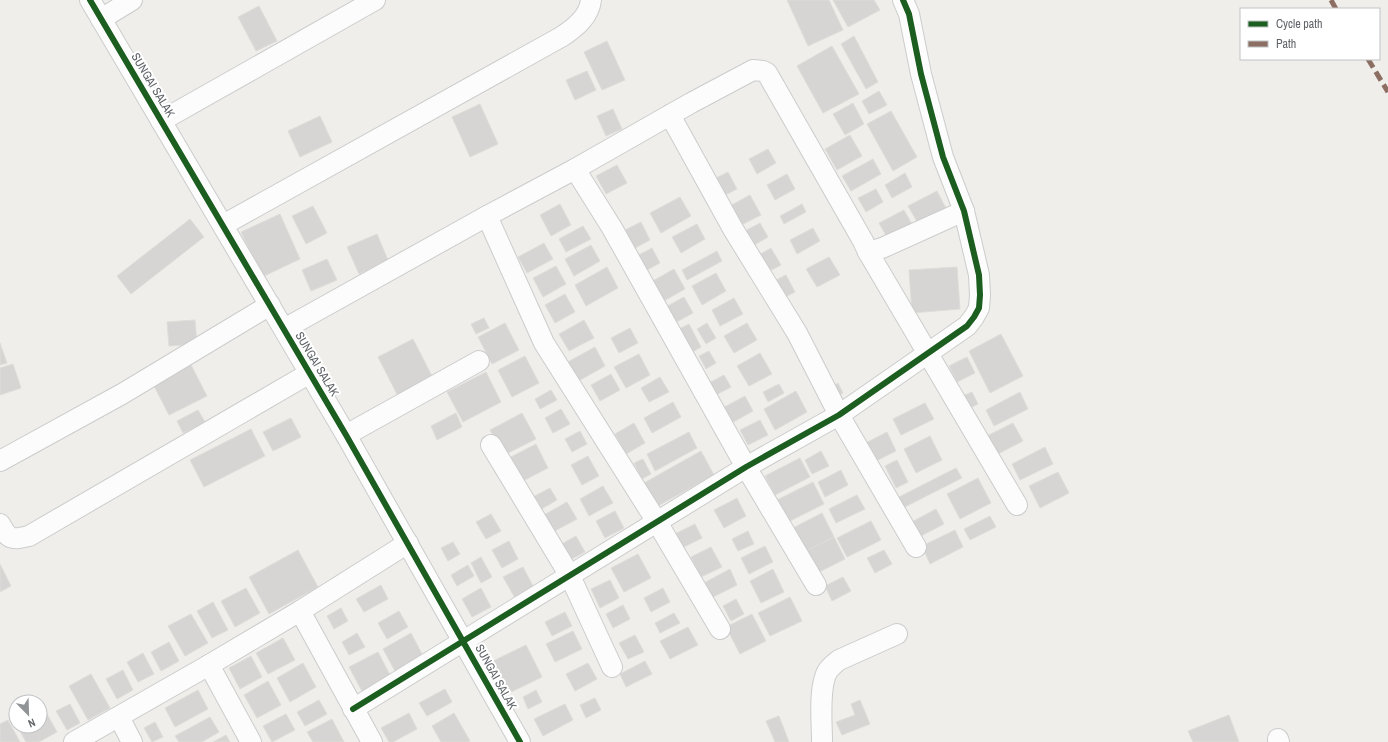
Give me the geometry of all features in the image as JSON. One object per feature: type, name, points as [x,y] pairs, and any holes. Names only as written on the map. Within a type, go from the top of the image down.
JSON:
[{"type":"street","name":"SUNGAI SALAK","points":[[90,0],[346,435],[520,742]]},
{"type":"street","points":[[101,19],[132,0]]},
{"type":"street","points":[[162,121],[375,0]]},
{"type":"street","points":[[223,225],[570,31],[586,15],[590,0]]},
{"type":"street","points":[[353,709],[746,467],[839,415],[967,326],[974,317],[979,308],[979,275],[964,211],[943,157],[921,74],[909,14],[903,0]]},
{"type":"street","points":[[284,329],[753,70],[763,70],[927,354],[1017,505]]},
{"type":"street","points":[[670,115],[733,229],[797,333],[839,415],[916,546]]},
{"type":"street","points":[[575,169],[612,228],[746,467],[816,584]]},
{"type":"street","points":[[868,252],[882,248],[964,211]]},
{"type":"street","points":[[487,216],[544,343],[657,522],[720,629]]},
{"type":"street","points":[[0,461],[122,394],[270,305]]},
{"type":"street","points":[[346,435],[479,361]]},
{"type":"street","points":[[0,524],[6,535],[13,539],[29,536],[310,373]]},
{"type":"street","points":[[491,445],[570,576],[612,667]]},
{"type":"street","points":[[74,742],[300,611],[408,543]]},
{"type":"street","points":[[300,611],[372,742]]},
{"type":"street","points":[[822,742],[822,702],[825,676],[831,666],[839,660],[897,634]]},
{"type":"street","points":[[209,665],[251,742]]},
{"type":"street","points":[[119,717],[132,742]]},
{"type":"building","points":[[787,0],[829,0],[843,30],[808,46]]},
{"type":"building","points":[[833,0],[874,0],[880,10],[848,27]]},
{"type":"building","points":[[259,6],[277,41],[256,51],[238,17]]},
{"type":"building","points":[[854,36],[878,82],[866,89],[841,44]]},
{"type":"building","points":[[607,41],[625,80],[602,90],[584,52]]},
{"type":"building","points":[[832,46],[859,94],[823,113],[797,66]]},
{"type":"building","points":[[587,71],[596,90],[575,100],[566,80]]},
{"type":"building","points":[[879,91],[887,105],[869,114],[862,101]]},
{"type":"building","points":[[853,103],[864,124],[845,135],[833,114]]},
{"type":"building","points":[[480,104],[498,144],[470,157],[452,117]]},
{"type":"building","points":[[613,109],[622,129],[606,136],[597,116]]},
{"type":"building","points":[[891,111],[917,157],[893,171],[867,124]]},
{"type":"building","points":[[320,116],[332,142],[300,157],[288,131]]},
{"type":"building","points":[[850,135],[862,156],[837,170],[825,149]]},
{"type":"building","points":[[768,149],[776,163],[757,174],[749,159]]},
{"type":"building","points":[[873,159],[881,174],[851,191],[842,176]]},
{"type":"building","points":[[617,165],[627,183],[606,194],[596,176]]},
{"type":"building","points":[[728,172],[737,189],[723,196],[714,179]]},
{"type":"building","points":[[905,173],[912,187],[892,198],[885,185]]},
{"type":"building","points":[[787,174],[795,189],[775,200],[767,185]]},
{"type":"building","points":[[876,189],[883,202],[866,212],[858,198]]},
{"type":"building","points":[[937,191],[947,210],[919,225],[908,206]]},
{"type":"building","points":[[750,195],[761,215],[739,226],[728,207]]},
{"type":"building","points":[[680,197],[691,216],[661,233],[650,213]]},
{"type":"building","points":[[560,204],[571,225],[551,236],[540,215]]},
{"type":"building","points":[[802,204],[806,212],[784,224],[780,216]]},
{"type":"building","points":[[313,206],[327,233],[306,244],[292,216]]},
{"type":"building","points":[[904,210],[913,226],[888,239],[879,223]]},
{"type":"building","points":[[280,214],[300,259],[262,277],[241,232]]},
{"type":"building","points":[[190,219],[204,237],[131,294],[117,276]]},
{"type":"building","points":[[641,222],[650,240],[635,248],[625,230]]},
{"type":"building","points":[[760,223],[768,237],[751,247],[743,232]]},
{"type":"building","points":[[697,224],[705,239],[681,253],[672,237]]},
{"type":"building","points":[[583,226],[591,239],[566,252],[559,239]]},
{"type":"building","points":[[813,228],[820,241],[797,254],[790,240]]},
{"type":"building","points":[[377,234],[388,260],[359,274],[347,247]]},
{"type":"building","points":[[544,243],[553,259],[527,273],[518,257]]},
{"type":"building","points":[[591,245],[600,261],[574,276],[565,259]]},
{"type":"building","points":[[652,248],[660,263],[643,272],[635,257]]},
{"type":"building","points":[[771,248],[781,265],[766,273],[757,256]]},
{"type":"building","points":[[717,251],[722,261],[687,280],[682,270]]},
{"type":"building","points":[[829,257],[840,275],[817,287],[806,269]]},
{"type":"building","points":[[327,259],[337,280],[311,291],[302,270]]},
{"type":"building","points":[[556,266],[566,284],[543,297],[533,278]]},
{"type":"building","points":[[607,267],[618,288],[586,306],[575,285]]},
{"type":"building","points":[[957,267],[960,309],[912,313],[909,270]]},
{"type":"building","points":[[674,269],[685,289],[662,302],[651,282]]},
{"type":"building","points":[[716,273],[726,291],[702,305],[692,286]]},
{"type":"building","points":[[786,275],[795,292],[781,299],[772,282]]},
{"type":"building","points":[[565,294],[575,312],[555,323],[545,305]]},
{"type":"building","points":[[684,297],[693,313],[673,324],[664,308]]},
{"type":"building","points":[[734,298],[743,314],[720,326],[712,310]]},
{"type":"building","points":[[484,318],[489,328],[476,334],[471,324]]},
{"type":"building","points":[[195,320],[197,344],[169,346],[167,322]]},
{"type":"building","points":[[584,320],[594,338],[569,351],[559,334]]},
{"type":"building","points":[[505,323],[519,350],[492,364],[478,337]]},
{"type":"building","points":[[707,323],[716,338],[706,344],[697,329]]},
{"type":"building","points":[[747,323],[757,340],[734,353],[724,336]]},
{"type":"building","points":[[689,324],[701,347],[686,356],[673,332]]},
{"type":"building","points":[[630,328],[638,343],[619,353],[611,338]]},
{"type":"building","points":[[1001,334],[1023,376],[990,393],[969,351]]},
{"type":"building","points":[[413,339],[434,380],[399,398],[378,357]]},
{"type":"building","points":[[0,343],[7,363],[0,365]]},
{"type":"building","points":[[595,347],[605,366],[575,383],[564,364]]},
{"type":"building","points":[[709,351],[716,363],[706,369],[699,356]]},
{"type":"building","points":[[760,353],[772,374],[749,386],[737,366]]},
{"type":"building","points":[[639,354],[650,375],[626,388],[614,367]]},
{"type":"building","points":[[525,356],[539,383],[512,397],[498,370]]},
{"type":"building","points":[[967,357],[975,373],[957,382],[949,366]]},
{"type":"building","points":[[13,364],[21,388],[0,395],[0,368]]},
{"type":"building","points":[[191,365],[207,396],[169,415],[153,384]]},
{"type":"building","points":[[486,372],[501,402],[463,422],[447,392]]},
{"type":"building","points":[[611,374],[620,390],[600,401],[591,385]]},
{"type":"building","points":[[724,375],[731,387],[716,395],[709,383]]},
{"type":"building","points":[[660,377],[669,392],[649,402],[641,388]]},
{"type":"building","points":[[838,383],[843,393],[836,397],[831,387]]},
{"type":"building","points":[[779,384],[784,393],[768,402],[763,392]]},
{"type":"building","points":[[551,390],[557,400],[540,409],[535,399]]},
{"type":"building","points":[[796,391],[807,412],[775,430],[764,409]]},
{"type":"building","points":[[972,392],[978,404],[966,410],[960,397]]},
{"type":"building","points":[[1020,392],[1028,409],[994,426],[986,410]]},
{"type":"building","points":[[745,396],[753,411],[728,425],[719,410]]},
{"type":"building","points":[[673,402],[681,417],[652,433],[644,418]]},
{"type":"building","points":[[925,403],[934,419],[901,435],[893,419]]},
{"type":"building","points":[[561,409],[570,424],[553,433],[545,418]]},
{"type":"building","points":[[198,410],[205,422],[183,433],[177,421]]},
{"type":"building","points":[[456,413],[462,427],[437,440],[431,426]]},
{"type":"building","points":[[522,413],[536,439],[504,455],[490,430]]},
{"type":"building","points":[[291,418],[301,437],[273,451],[263,432]]},
{"type":"building","points":[[760,420],[768,435],[748,445],[740,430]]},
{"type":"building","points":[[634,423],[645,443],[626,454],[615,434]]},
{"type":"building","points":[[1013,423],[1023,441],[996,455],[987,436]]},
{"type":"building","points":[[251,429],[265,456],[204,487],[190,460]]},
{"type":"building","points":[[580,431],[587,444],[572,452],[565,439]]},
{"type":"building","points":[[689,432],[697,448],[655,471],[647,454]]},
{"type":"building","points":[[887,432],[896,451],[870,464],[860,446]]},
{"type":"building","points":[[930,436],[942,460],[916,473],[904,449]]},
{"type":"building","points":[[536,444],[548,468],[519,483],[507,459]]},
{"type":"building","points":[[1045,447],[1053,464],[1020,480],[1012,464]]},
{"type":"building","points":[[701,451],[714,475],[656,507],[644,483]]},
{"type":"building","points":[[821,451],[829,466],[812,474],[805,460]]},
{"type":"building","points":[[588,456],[599,476],[582,485],[571,465]]},
{"type":"building","points":[[800,458],[810,477],[775,495],[765,476]]},
{"type":"building","points":[[643,459],[651,474],[642,479],[634,463]]},
{"type":"building","points":[[897,460],[908,482],[896,488],[885,466]]},
{"type":"building","points":[[956,468],[962,478],[897,511],[891,501]]},
{"type":"building","points":[[841,470],[848,485],[825,497],[818,482]]},
{"type":"building","points":[[1058,472],[1069,493],[1040,508],[1029,486]]},
{"type":"building","points":[[978,478],[991,503],[960,519],[947,494]]},
{"type":"building","points":[[813,482],[824,504],[786,523],[775,501]]},
{"type":"building","points":[[603,486],[613,503],[589,516],[580,499]]},
{"type":"building","points":[[550,488],[557,500],[538,511],[531,498]]},
{"type":"building","points":[[857,495],[865,509],[836,523],[829,509]]},
{"type":"building","points":[[737,498],[746,516],[724,528],[714,510]]},
{"type":"building","points":[[567,502],[577,519],[551,533],[542,516]]},
{"type":"building","points":[[936,509],[944,524],[917,538],[910,523]]},
{"type":"building","points":[[615,511],[624,528],[605,538],[596,521]]},
{"type":"building","points":[[822,513],[834,537],[803,553],[791,529]]},
{"type":"building","points":[[491,514],[501,531],[486,539],[476,522]]},
{"type":"building","points":[[990,516],[996,527],[970,540],[964,529]]},
{"type":"building","points":[[871,521],[881,540],[847,557],[837,538]]},
{"type":"building","points":[[695,524],[702,538],[678,550],[671,536]]},
{"type":"building","points":[[955,530],[963,547],[930,564],[922,546]]},
{"type":"building","points":[[748,531],[754,544],[738,551],[732,539]]},
{"type":"building","points":[[576,536],[585,552],[566,562],[558,546]]},
{"type":"building","points":[[834,537],[845,559],[817,573],[806,551]]},
{"type":"building","points":[[509,541],[518,559],[502,568],[492,550]]},
{"type":"building","points":[[453,542],[460,554],[448,561],[441,548]]},
{"type":"building","points":[[765,546],[773,562],[749,574],[741,558]]},
{"type":"building","points":[[711,547],[722,567],[701,577],[691,557]]},
{"type":"building","points":[[298,550],[318,587],[269,614],[249,577]]},
{"type":"building","points":[[884,550],[892,564],[875,573],[867,558]]},
{"type":"building","points":[[638,554],[651,578],[624,592],[611,568]]},
{"type":"building","points":[[481,557],[492,577],[481,583],[471,563]]},
{"type":"building","points":[[0,564],[11,586],[0,592]]},
{"type":"building","points":[[468,565],[474,576],[457,586],[451,575]]},
{"type":"building","points":[[523,567],[534,588],[515,598],[503,577]]},
{"type":"building","points":[[730,569],[737,585],[709,599],[702,584]]},
{"type":"building","points":[[773,569],[784,592],[761,603],[750,581]]},
{"type":"building","points":[[843,577],[851,591],[832,601],[825,586]]},
{"type":"building","points":[[610,580],[619,598],[600,608],[591,589]]},
{"type":"building","points":[[381,585],[388,599],[364,612],[356,599]]},
{"type":"building","points":[[246,588],[260,613],[235,627],[221,601]]},
{"type":"building","points":[[481,588],[491,607],[472,617],[462,599]]},
{"type":"building","points":[[663,588],[670,602],[651,612],[644,598]]},
{"type":"building","points":[[790,597],[802,621],[770,636],[758,613]]},
{"type":"building","points":[[736,599],[744,614],[731,621],[723,606]]},
{"type":"building","points":[[213,602],[228,630],[212,638],[197,611]]},
{"type":"building","points":[[623,605],[630,619],[613,628],[606,614]]},
{"type":"building","points":[[341,608],[348,621],[334,629],[327,616]]},
{"type":"building","points":[[399,611],[408,627],[387,639],[378,623]]},
{"type":"building","points":[[565,612],[572,626],[552,636],[545,622]]},
{"type":"building","points":[[674,613],[680,623],[660,633],[655,623]]},
{"type":"building","points":[[191,614],[208,643],[185,656],[168,626]]},
{"type":"building","points":[[752,614],[766,641],[740,654],[726,627]]},
{"type":"building","points":[[688,627],[698,645],[670,659],[660,641]]},
{"type":"building","points":[[573,631],[582,649],[555,662],[546,644]]},
{"type":"building","points":[[357,633],[365,647],[349,655],[342,642]]},
{"type":"building","points":[[411,633],[423,656],[395,671],[383,649]]},
{"type":"building","points":[[635,635],[644,652],[628,659],[619,643]]},
{"type":"building","points":[[283,638],[295,660],[268,674],[256,653]]},
{"type":"building","points":[[169,642],[179,661],[161,671],[151,652]]},
{"type":"building","points":[[526,645],[542,677],[509,693],[493,661]]},
{"type":"building","points":[[378,652],[391,677],[363,693],[349,667]]},
{"type":"building","points":[[143,653],[154,674],[138,682],[127,662]]},
{"type":"building","points":[[251,656],[262,677],[240,689],[229,668]]},
{"type":"building","points":[[645,661],[652,674],[626,687],[620,674]]},
{"type":"building","points":[[303,663],[316,687],[290,702],[277,678]]},
{"type":"building","points":[[588,663],[597,679],[575,691],[566,674]]},
{"type":"building","points":[[123,670],[133,690],[117,699],[106,679]]},
{"type":"building","points":[[91,674],[110,708],[88,720],[69,686]]},
{"type":"building","points":[[268,681],[281,705],[257,718],[244,695]]},
{"type":"building","points":[[445,689],[452,702],[427,716],[419,703]]},
{"type":"building","points":[[198,690],[208,709],[175,727],[165,708]]},
{"type":"building","points":[[536,690],[542,702],[528,709],[523,697]]},
{"type":"building","points":[[595,698],[601,710],[586,718],[580,705]]},
{"type":"building","points":[[319,700],[327,714],[305,726],[297,712]]},
{"type":"building","points":[[860,700],[870,724],[842,735],[836,722],[855,715],[851,704]]},
{"type":"building","points":[[70,704],[80,723],[67,730],[56,711]]},
{"type":"building","points":[[565,704],[573,720],[543,736],[534,719]]},
{"type":"building","points":[[409,713],[417,729],[393,742],[389,742],[381,728]]},
{"type":"building","points":[[454,713],[470,741],[441,742],[432,726]]},
{"type":"building","points":[[286,714],[295,730],[272,742],[263,726]]},
{"type":"building","points":[[1229,715],[1239,742],[1193,742],[1188,731]]},
{"type":"building","points":[[48,716],[57,732],[39,742],[26,742],[22,734],[48,734]]},
{"type":"building","points":[[779,716],[789,742],[775,742],[766,721]]},
{"type":"building","points":[[210,717],[219,732],[202,742],[179,742],[175,736]]},
{"type":"building","points":[[332,719],[344,742],[313,742],[307,732]]},
{"type":"building","points":[[8,720],[8,734],[16,734],[20,742],[0,742],[0,724]]},
{"type":"building","points":[[155,722],[163,737],[152,742],[144,728]]},
{"type":"building","points":[[226,735],[230,742],[213,742]]},
{"type":"marked path","points":[[1331,0],[1335,8]]},
{"type":"marked path","points":[[1369,60],[1388,92]]},
{"type":"cycle path","points":[[90,0],[346,435],[520,742]]},
{"type":"cycle path","points":[[353,709],[746,467],[839,415],[967,326],[974,317],[979,308],[979,275],[964,211],[943,157],[921,74],[909,14],[903,0]]}]
